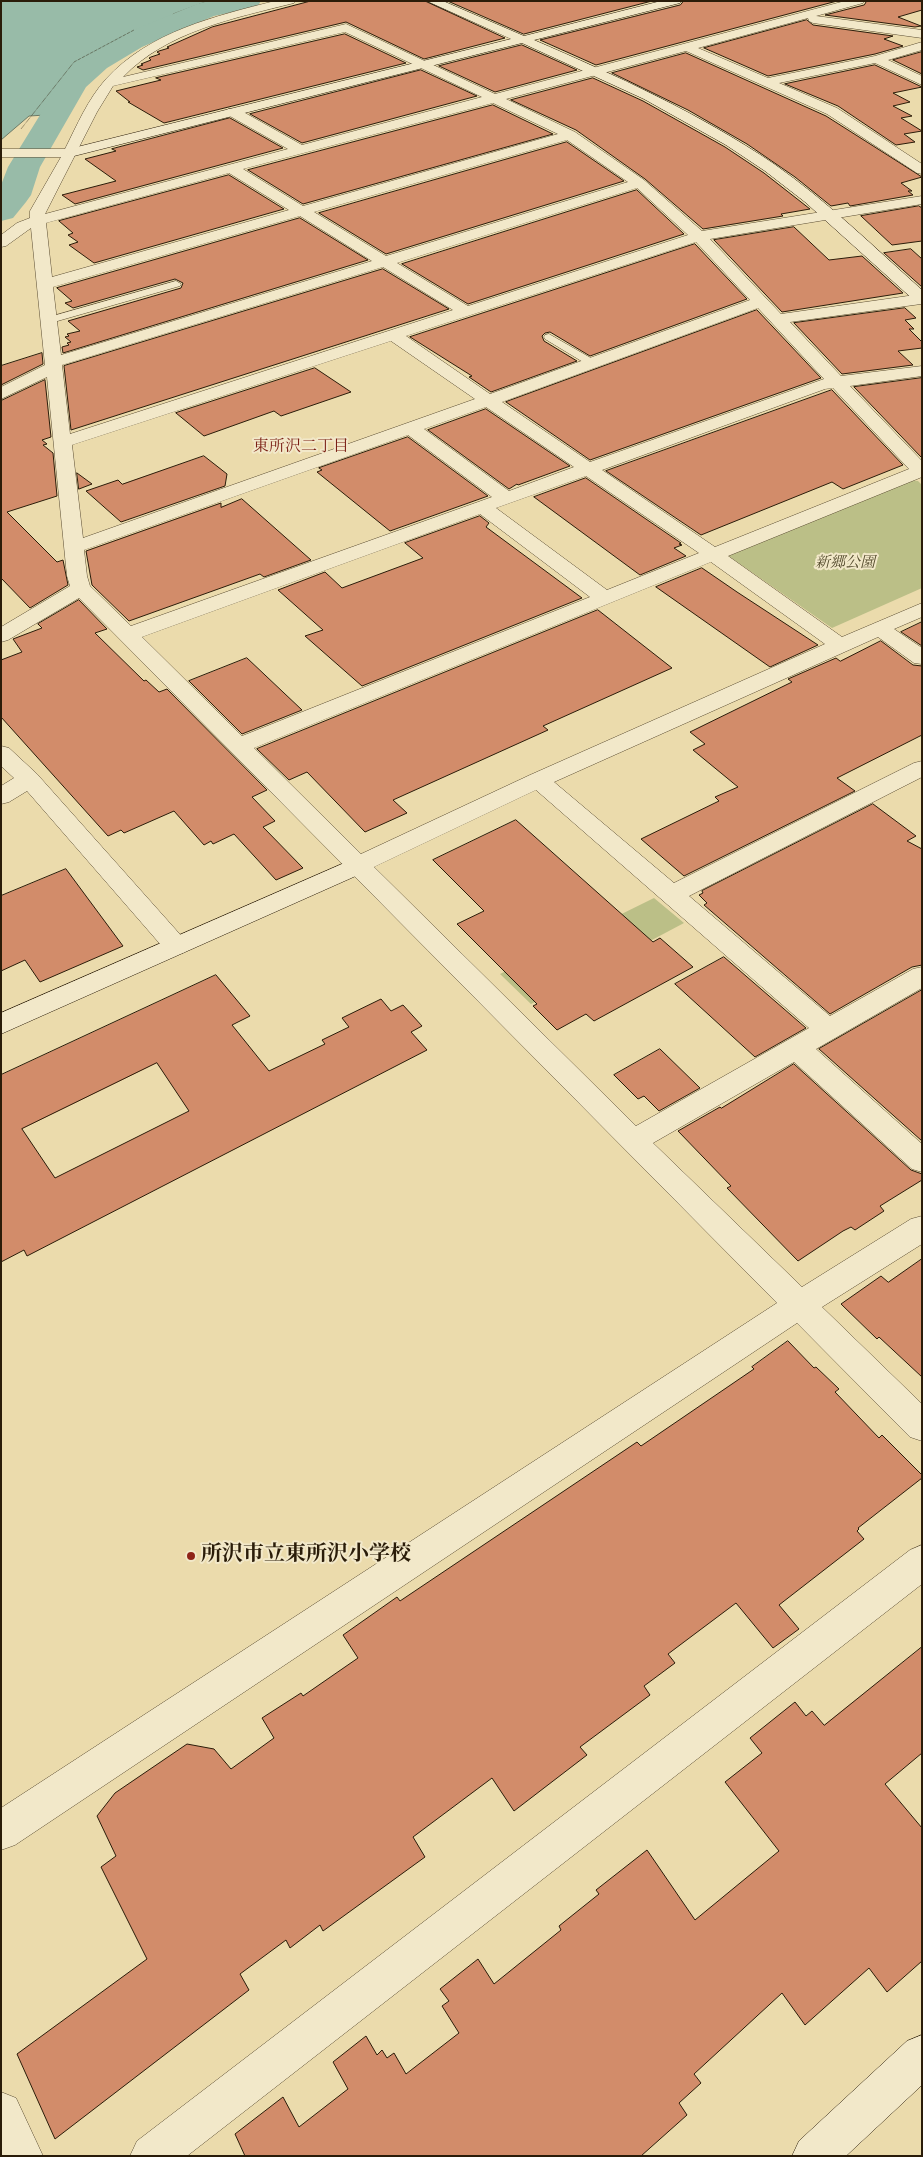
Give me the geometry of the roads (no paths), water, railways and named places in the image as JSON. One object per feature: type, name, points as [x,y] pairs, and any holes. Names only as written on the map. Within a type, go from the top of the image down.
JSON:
[{"type":"street","points":[[290,1],[224,17],[176,35],[125,66],[109,84],[90,112],[70,153],[37,210],[77,576],[81,588],[633,1141],[922,1426]]},
{"type":"street","points":[[433,1],[594,72],[687,117],[730,142],[770,168],[829,213],[922,299]]},
{"type":"street","points":[[6,153],[70,153],[676,1]]},
{"type":"street","points":[[1,243],[22,226],[38,221],[859,1]]},
{"type":"street","points":[[802,17],[922,34]]},
{"type":"street","points":[[875,27],[903,20]]},
{"type":"street","points":[[109,84],[346,28],[495,98],[570,136],[639,183],[699,236],[921,472],[238,746]]},
{"type":"street","points":[[766,82],[877,59],[922,46]]},
{"type":"street","points":[[687,47],[832,111],[922,170]]},
{"type":"street","points":[[877,59],[922,82]]},
{"type":"street","points":[[233,112],[300,150]]},
{"type":"street","points":[[46,284],[570,136]]},
{"type":"street","points":[[892,149],[915,146]]},
{"type":"street","points":[[232,169],[465,311]]},
{"type":"street","points":[[1,394],[54,364],[639,183]]},
{"type":"street","points":[[63,442],[699,236],[829,213],[922,200]]},
{"type":"street","points":[[778,319],[922,299]]},
{"type":"street","points":[[75,547],[762,301]]},
{"type":"street","points":[[394,336],[713,554],[839,645]]},
{"type":"street","points":[[128,635],[505,497],[822,384],[922,371]]},
{"type":"street","points":[[410,428],[505,497]]},
{"type":"street","points":[[481,506],[603,598]]},
{"type":"street","points":[[1,636],[81,588]]},
{"type":"street","points":[[1,1024],[358,865],[538,780],[922,609]]},
{"type":"street","points":[[879,628],[922,658]]},
{"type":"street","points":[[1,753],[29,779],[176,946]]},
{"type":"street","points":[[671,895],[922,768]]},
{"type":"street","points":[[1,796],[29,779]]},
{"type":"street","points":[[538,780],[827,1029]]},
{"type":"street","points":[[633,1141],[922,976]]},
{"type":"street","points":[[798,1048],[922,1161]]},
{"type":"street","points":[[1,1831],[800,1304],[922,1228]]},
{"type":"street","points":[[152,2156],[922,1562]]},
{"type":"street","points":[[814,2156],[922,2056]]},
{"type":"street","points":[[1,2113],[21,2156]]},
{"type":"lane","points":[[50,320],[176,284]]},
{"type":"lane","points":[[549,338],[592,363]]},
{"type":"waterway","points":[[1,211],[14,195],[24,167],[74,82],[97,62],[132,41],[206,10],[248,1]]},
{"type":"place","name":"所沢市立東所沢小学校","points":[[191,1556]]},
{"type":"district","name":"東所沢二丁目","points":[[301,448]]},
{"type":"park label","name":"新郷公園","points":[[845,564]]}]
